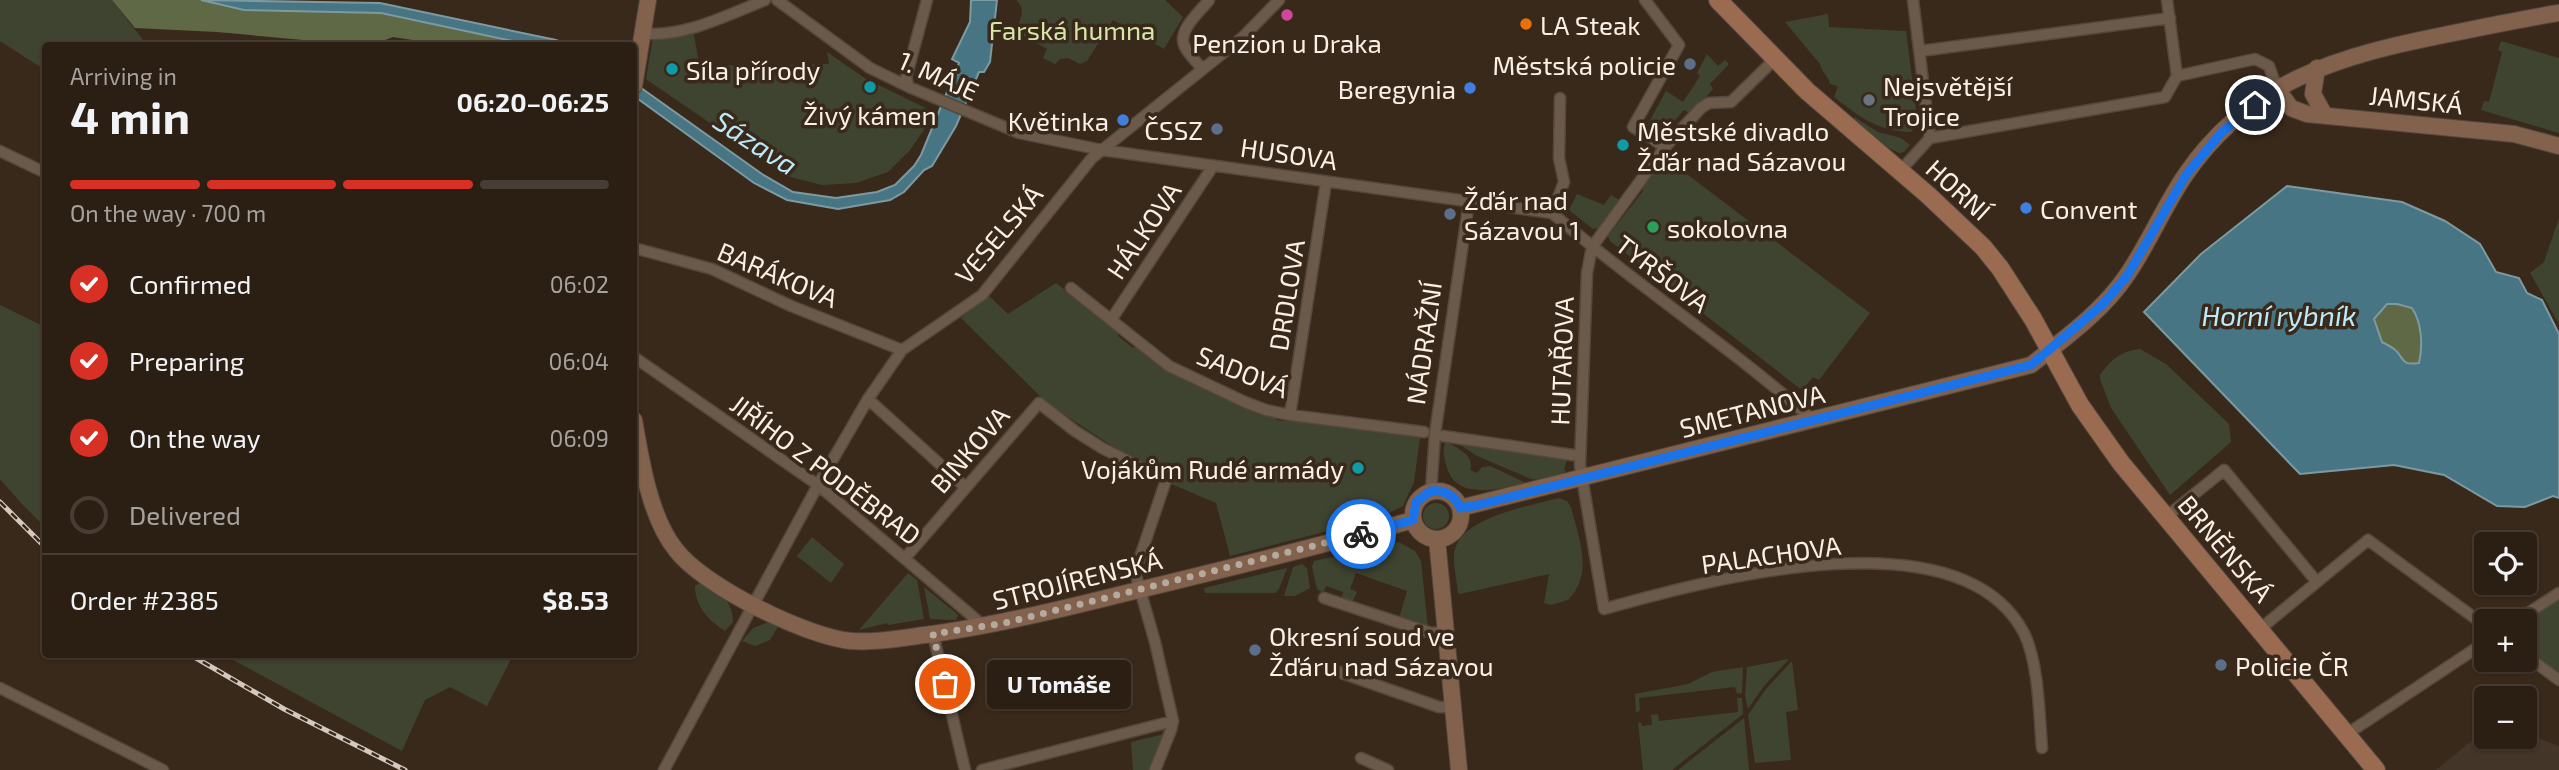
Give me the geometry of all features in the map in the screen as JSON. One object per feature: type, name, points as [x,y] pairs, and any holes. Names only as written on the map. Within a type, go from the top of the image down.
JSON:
[{"type":"main road","name":"HORNÍ","points":[[1717,0],[1807,91],[1983,247],[2000,268],[2051,349]]},
{"type":"main road","name":"BRNĚNSKÁ","points":[[2051,349],[2080,405],[2121,463],[2376,770]]},
{"type":"street","points":[[637,62],[648,0]]},
{"type":"street","points":[[642,33],[663,34],[693,27],[765,0]]},
{"type":"street","name":"1. MÁJE","points":[[777,0],[857,60],[913,89],[1019,133],[1102,150]]},
{"type":"street","points":[[913,89],[906,78],[928,0]]},
{"type":"street","points":[[1202,69],[1182,40],[1184,31],[1209,0]]},
{"type":"street","name":"VESELSKÁ","points":[[754,604],[868,399],[902,350],[982,295],[1092,158],[1243,37],[1279,0]]},
{"type":"street","points":[[1913,0],[1930,138]]},
{"type":"street","points":[[1900,171],[1930,138],[2165,97],[2177,76],[2167,0]]},
{"type":"street","points":[[1648,4],[1679,45],[1633,127],[1665,147]]},
{"type":"street","name":"SMETANOVA","points":[[1460,508],[2024,368],[2051,349],[2103,304],[2127,276],[2186,175],[2204,151],[2235,120],[2277,89],[2316,68],[2396,45],[2559,13]]},
{"type":"street","points":[[1920,51],[2170,18]]},
{"type":"street","points":[[1591,247],[1665,147],[1701,108],[1709,103],[1731,102],[1775,59]]},
{"type":"street","points":[[2177,76],[2255,59],[2269,66],[2277,89]]},
{"type":"street","points":[[2316,68],[2313,94],[2324,114]]},
{"type":"street","name":"JAMSKÁ","points":[[2277,89],[2291,108],[2307,114],[2514,134],[2559,146]]},
{"type":"street","points":[[1469,202],[1552,214],[1564,182],[1559,158],[1560,98]]},
{"type":"street","points":[[0,150],[42,171]]},
{"type":"street","name":"HUSOVA","points":[[1102,150],[1469,202]]},
{"type":"street","name":"HÁLKOVA","points":[[1111,320],[1213,166]]},
{"type":"street","name":"DRDLOVA","points":[[1290,415],[1326,182]]},
{"type":"street","name":"NÁDRAŽNÍ","points":[[1431,491],[1435,434],[1469,202]]},
{"type":"street","name":"TYRŠOVA","points":[[1552,214],[1591,247],[1781,391],[1813,420]]},
{"type":"street","name":"HUTAŘOVA","points":[[1581,478],[1587,273],[1591,247]]},
{"type":"street","name":"BARÁKOVA","points":[[637,248],[712,269],[791,306],[902,350]]},
{"type":"street","name":"SADOVÁ","points":[[1071,288],[1170,366],[1245,402],[1290,415],[1424,432]]},
{"type":"street","name":"JIŘÍHO Z PODĚBRAD","points":[[637,359],[818,485],[906,557],[985,627]]},
{"type":"street","points":[[868,399],[965,487]]},
{"type":"street","name":"BINKOVA","points":[[906,557],[1040,403],[1075,431],[1102,448],[1166,480],[1135,572],[1140,590]]},
{"type":"street","points":[[1443,436],[1580,456]]},
{"type":"street","name":"STROJÍRENSKÁ","points":[[637,453],[662,529],[696,572],[754,604],[820,635],[838,640],[866,642],[985,627],[1413,520]]},
{"type":"street","points":[[2166,517],[2224,470],[2317,582]]},
{"type":"street","name":"PALACHOVA","points":[[1581,478],[1604,610],[1759,573],[1840,564],[1891,564],[1920,568],[1965,579],[1985,590],[2002,604],[2028,642],[2039,703],[2042,748]]},
{"type":"street","points":[[1431,491],[1447,493],[1455,499],[1460,508],[1461,517],[1457,530],[1446,538],[1427,538],[1413,520],[1416,502],[1431,491]]},
{"type":"street","points":[[1437,539],[1459,770]]},
{"type":"street","points":[[2260,629],[2368,540],[2474,617]]},
{"type":"street","points":[[1140,590],[1173,721],[1155,770]]},
{"type":"street","points":[[2534,609],[2559,593]]},
{"type":"street","points":[[1324,598],[1431,633],[1445,632]]},
{"type":"street","points":[[663,770],[754,604]]},
{"type":"street","points":[[933,634],[965,770]]},
{"type":"street","points":[[2347,734],[2474,650]]},
{"type":"street","points":[[2537,664],[2559,680]]},
{"type":"street","points":[[1336,671],[1439,708],[1452,707]]},
{"type":"street","points":[[0,688],[163,770]]},
{"type":"street","points":[[982,770],[1173,721]]},
{"type":"street","points":[[1361,758],[1388,770]]},
{"type":"shaded area","points":[[2537,738],[2559,746],[2559,770],[2436,770],[2474,739],[2474,749],[2537,749]]},
{"type":"green space","points":[[0,0],[112,0],[145,42],[42,42],[42,68],[0,41]]},
{"type":"green space","points":[[112,0],[201,0],[244,10],[373,12],[517,42],[426,42],[393,37],[380,42],[325,42],[135,28]]},
{"type":"green space","name":"Farská humna","points":[[1016,0],[1165,0],[1183,17],[1164,49],[1113,20],[1087,61],[1080,64],[1068,58],[1060,59],[1055,64],[1043,58],[1047,49],[1015,31],[1022,11]]},
{"type":"green space","points":[[1828,14],[1829,27],[1906,31],[1918,125],[1911,132],[1879,126],[1861,117],[1834,97],[1838,86],[1830,84],[1820,64],[1785,22]]},
{"type":"green space","points":[[693,30],[699,63],[741,66],[829,64],[827,52],[866,79],[936,113],[910,150],[888,172],[856,183],[822,185],[787,176],[646,79],[653,37]]},
{"type":"green space","points":[[2501,41],[2559,58],[2559,133],[2481,110],[2484,101],[2489,102],[2502,52],[2498,50]]},
{"type":"green space","points":[[1707,54],[1718,66],[1725,60],[1729,64],[1710,84],[1713,89],[1691,114],[1684,110],[1665,131],[1670,135],[1667,138],[1655,135],[1648,124],[1666,91],[1683,102],[1700,76],[1697,73]]},
{"type":"green space","points":[[1854,117],[1878,132],[1901,138],[1910,145],[1904,152],[1899,153],[1887,147],[1853,119]]},
{"type":"green space","points":[[1667,159],[1870,313],[1819,380],[1813,377],[1802,390],[1610,241],[1608,236],[1643,191],[1642,186],[1652,172],[1657,172]]},
{"type":"green space","points":[[1577,194],[1604,205],[1611,195],[1619,200],[1599,228],[1593,229],[1569,210]]},
{"type":"green space","points":[[2559,218],[2559,324],[2530,273],[2544,262]]},
{"type":"green space","points":[[1056,283],[1119,331],[1118,336],[1133,348],[1135,345],[1202,387],[1238,404],[1276,416],[1276,420],[1295,422],[1295,419],[1420,438],[1414,482],[1403,506],[1379,518],[1230,556],[1216,503],[1169,483],[1048,404],[961,318],[989,296],[1008,314]]},
{"type":"green space","points":[[2387,304],[2412,308],[2421,335],[2419,363],[2405,362],[2394,349],[2382,343],[2374,319]]},
{"type":"green space","points":[[0,305],[42,326],[42,524],[0,479]]},
{"type":"green space","points":[[2140,349],[2166,364],[2229,424],[2231,442],[2170,495],[2111,408],[2100,379],[2100,375],[2117,357]]},
{"type":"green space","points":[[1453,440],[1567,459],[1566,471],[1550,478],[1531,479],[1477,456]]},
{"type":"green space","points":[[1446,441],[1468,456],[1470,470],[1477,473],[1482,467],[1490,466],[1526,483],[1492,490],[1469,489],[1460,485],[1452,478],[1447,468],[1444,454]]},
{"type":"green space","points":[[1559,498],[1567,501],[1571,507],[1582,556],[1581,579],[1568,600],[1551,605],[1544,603],[1549,574],[1458,593],[1454,554],[1458,541],[1468,531],[1497,515]]},
{"type":"green space","points":[[1436,503],[1445,507],[1449,516],[1445,525],[1436,529],[1427,525],[1423,516],[1427,507]]},
{"type":"green space","points":[[812,537],[844,564],[831,583],[797,556]]},
{"type":"green space","points":[[1399,542],[1415,551],[1421,561],[1428,629],[1399,619],[1407,591],[1356,573],[1350,589],[1357,592],[1352,603],[1341,599],[1343,592],[1326,586],[1323,593],[1317,589],[1312,567],[1314,561]]},
{"type":"green space","points":[[1302,564],[1307,568],[1310,588],[1295,596],[1284,596],[1293,567]]},
{"type":"green space","points":[[1287,568],[1275,593],[1205,593],[1204,588]]},
{"type":"green space","points":[[908,573],[917,580],[924,619],[887,623],[859,630]]},
{"type":"green space","points":[[699,583],[719,592],[728,602],[733,622],[725,631],[708,618],[700,606],[695,586]]},
{"type":"green space","points":[[924,587],[958,615],[956,620],[930,619]]},
{"type":"green space","points":[[2559,600],[2559,674],[2537,658],[2537,614]]},
{"type":"green space","points":[[769,622],[779,625],[770,640],[755,646],[742,641],[753,628]]},
{"type":"green space","points":[[230,658],[511,659],[487,706],[450,687],[425,700],[402,751]]},
{"type":"green space","points":[[1789,659],[1764,686],[1748,709],[1745,696],[1747,667]]},
{"type":"green space","points":[[1792,661],[1798,710],[1786,712],[1791,760],[1755,763],[1748,715],[1766,689]]},
{"type":"green space","points":[[1743,667],[1742,693],[1737,694],[1735,687],[1639,698],[1640,710],[1636,713],[1635,694],[1688,684],[1712,672]]},
{"type":"green space","points":[[1737,698],[1742,698],[1743,714],[1672,770],[1643,770],[1638,722],[1642,726],[1652,725],[1651,715],[1658,714],[1659,721],[1738,712]]},
{"type":"green space","points":[[1744,718],[1749,770],[1678,770]]},
{"type":"green space","points":[[1165,734],[1149,770],[1133,770],[1131,742]]},
{"type":"water","points":[[201,0],[380,3],[561,42],[517,42],[381,13],[244,10]]},
{"type":"water","points":[[971,0],[997,0],[990,62],[984,72],[979,72],[956,126],[932,166],[924,170],[904,192],[890,200],[838,209],[787,200],[754,183],[637,98],[637,85],[762,174],[793,192],[836,198],[877,192],[895,185],[921,155],[959,63],[952,59],[970,22]]},
{"type":"water","name":"Horní rybník","points":[[2287,186],[2402,202],[2445,221],[2480,244],[2496,272],[2519,278],[2527,293],[2542,300],[2559,334],[2559,498],[2553,496],[2525,507],[2497,506],[2444,475],[2394,465],[2300,474],[2144,312],[2201,254]],"holes":[[[2387,304],[2412,308],[2418,321],[2421,342],[2419,363],[2405,362],[2394,349],[2382,342],[2374,319]]]},
{"type":"railway","points":[[0,502],[42,544]]},
{"type":"railway","points":[[196,658],[284,709],[405,770]]},
{"type":"way so far","points":[[945,684],[933,634],[1005,623],[1361,534]]},
{"type":"place","name":"Penzion u Draka","points":[[1287,15]]},
{"type":"place","name":"LA Steak","points":[[1526,24]]},
{"type":"place","name":"Městská policie","points":[[1690,64]]},
{"type":"place","name":"Síla přírody","points":[[672,69]]},
{"type":"place","name":"Živý kámen","points":[[870,87]]},
{"type":"place","name":"Beregynia","points":[[1470,88]]},
{"type":"place","name":"Nejsvětější Trojice","points":[[1869,100]]},
{"type":"place","name":"Květinka","points":[[1123,120]]},
{"type":"place","name":"ČSSZ","points":[[1217,129]]},
{"type":"place","name":"Městské divadlo Žďár nad Sázavou","points":[[1623,145]]},
{"type":"place","name":"Convent","points":[[2026,208]]},
{"type":"place","name":"Žďár nad Sázavou 1","points":[[1450,214]]},
{"type":"place","name":"sokolovna","points":[[1653,227]]},
{"type":"place","name":"Vojákům Rudé armády","points":[[1358,468]]},
{"type":"place","name":"Okresní soud ve Žďáru nad Sázavou","points":[[1255,650]]},
{"type":"place","name":"Policie ČR","points":[[2221,665]]},
{"type":"place","name":"U Tomáše","points":[[945,684]]},
{"type":"route","points":[[1361,534],[1413,520],[1416,502],[1431,491],[1447,493],[1455,499],[1460,508],[1478,505],[2031,365],[2103,304],[2127,276],[2186,175],[2204,151],[2235,120],[2255,105]]},
{"type":"water label","name":"Sázava","points":[[756,142]]}]
